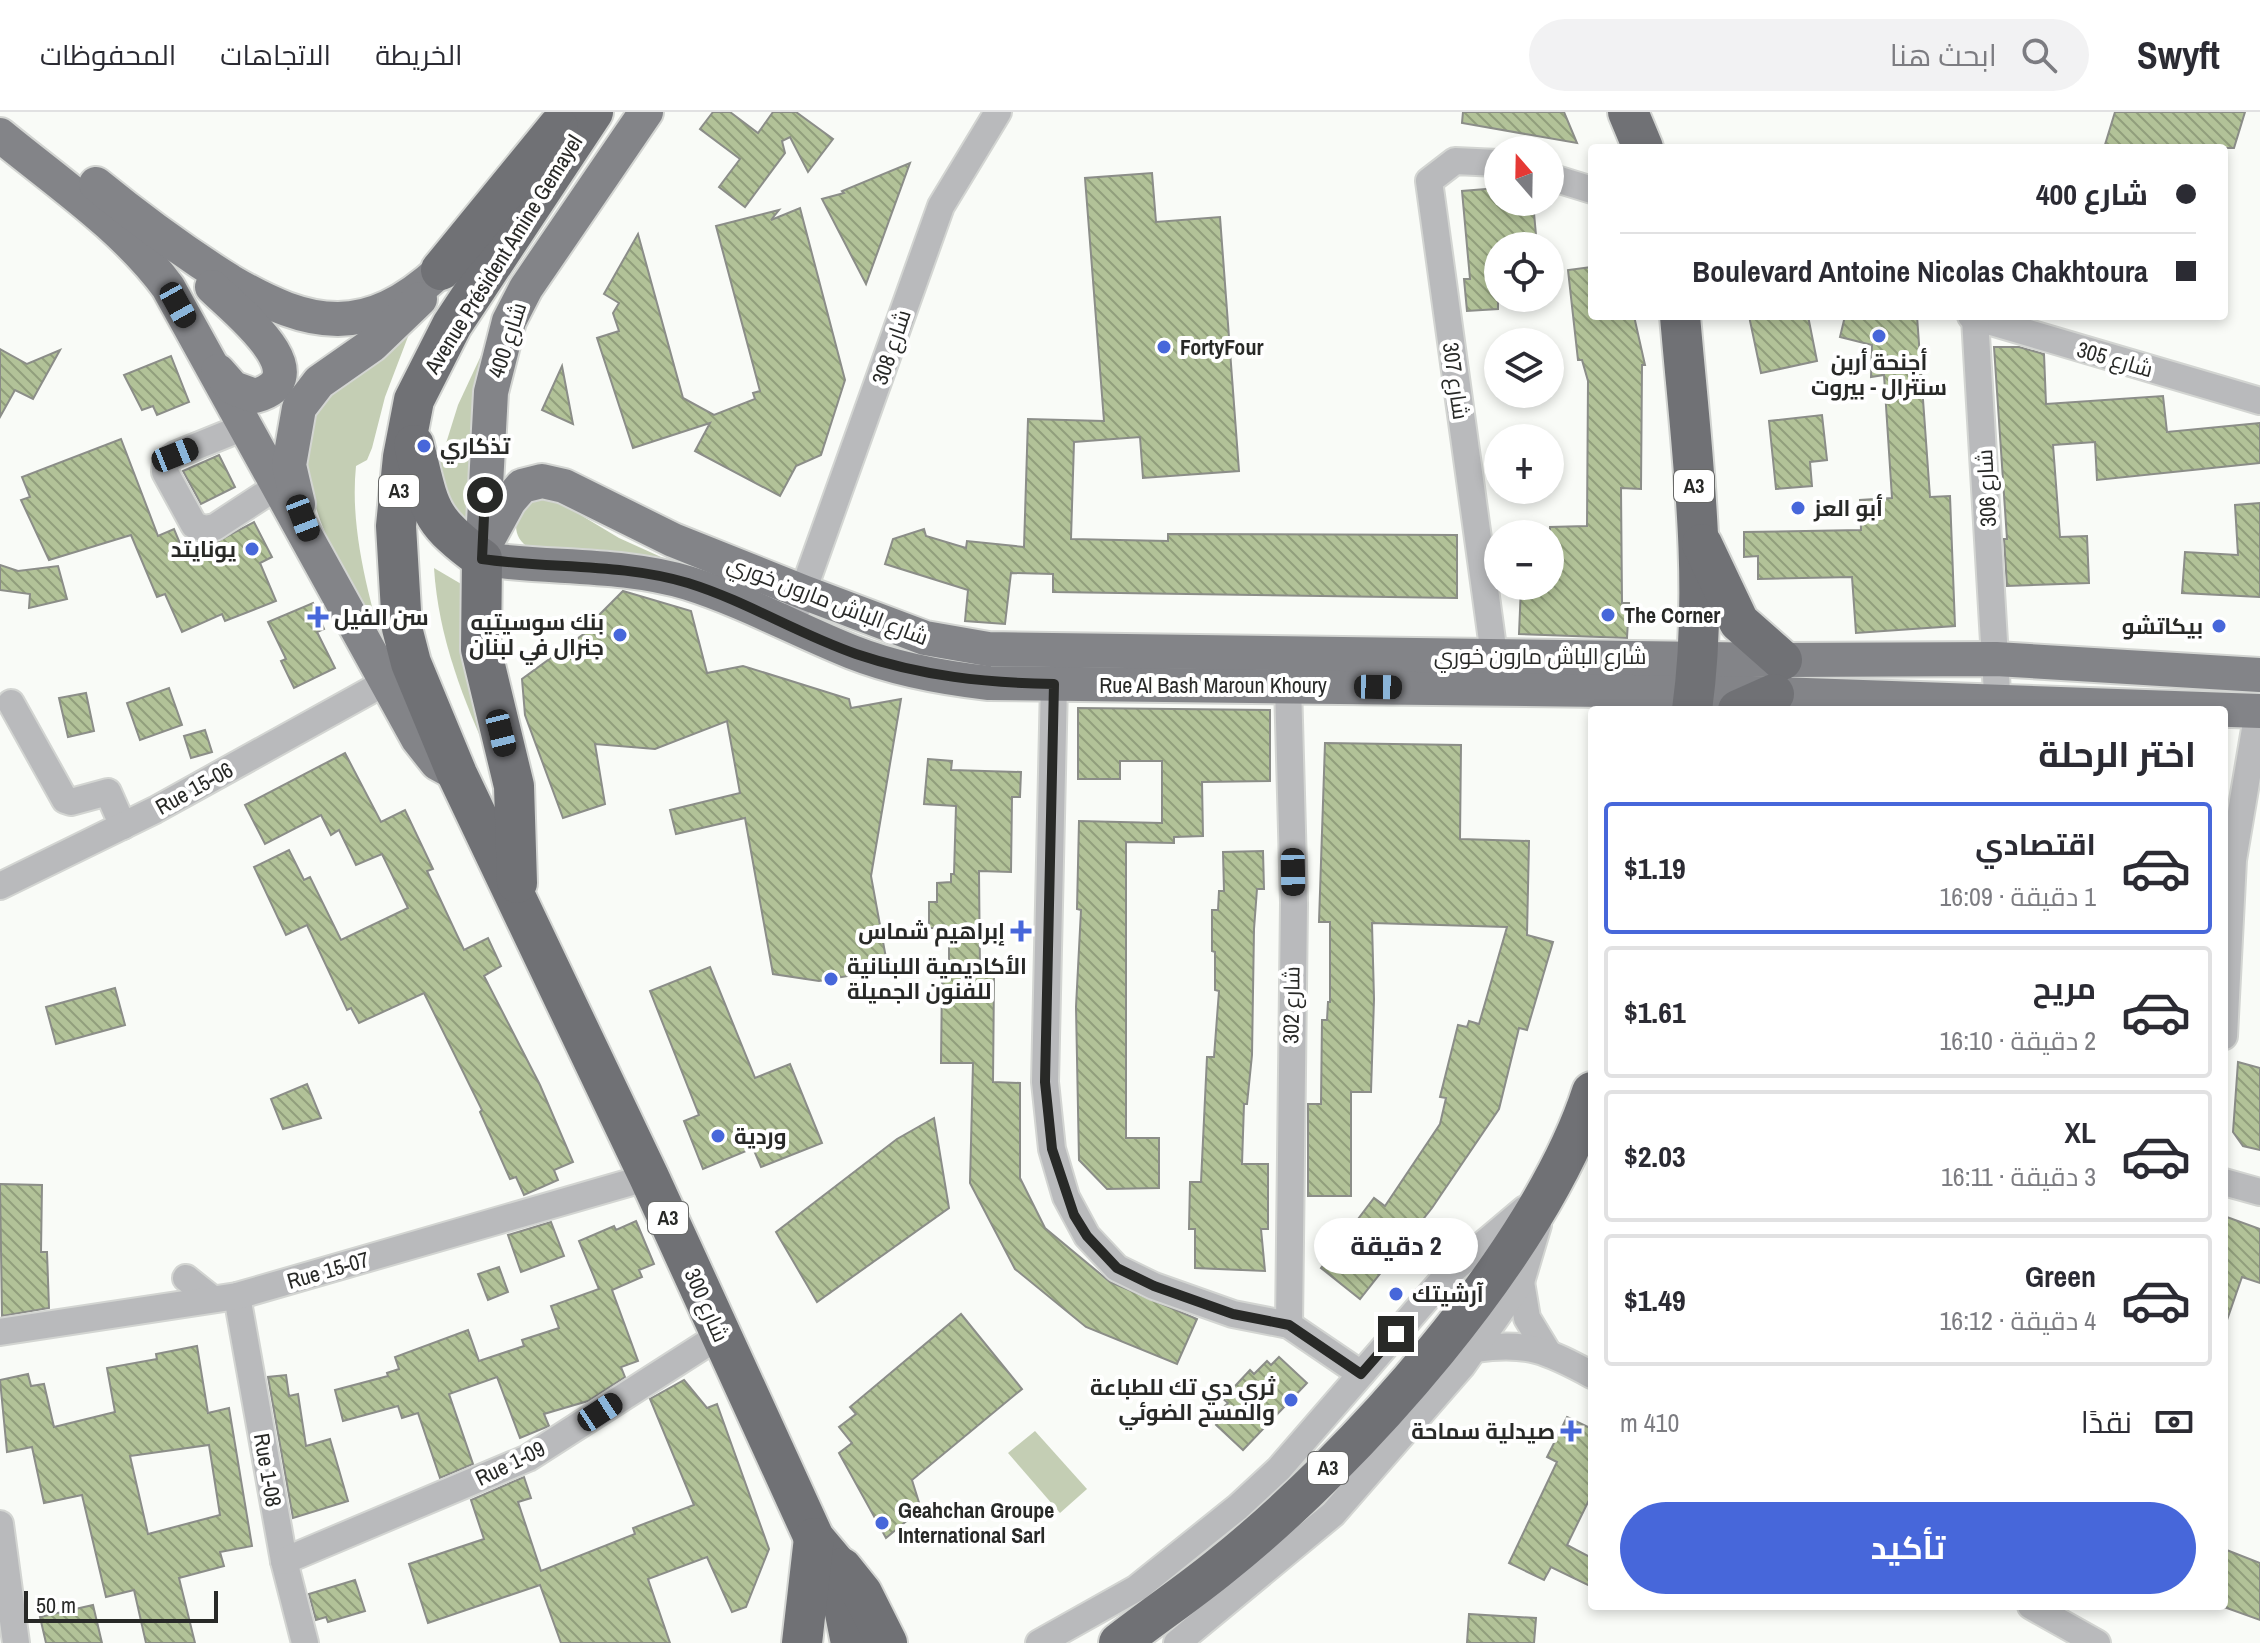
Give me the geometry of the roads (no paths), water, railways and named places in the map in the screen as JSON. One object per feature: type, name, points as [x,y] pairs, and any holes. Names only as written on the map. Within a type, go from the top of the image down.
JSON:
[{"type":"highway","points":[[441,270],[571,112]]},
{"type":"highway","name":"Avenue Président Amine Gemayel","points":[[518,899],[457,774],[411,663],[402,628],[396,526],[409,421],[414,400],[437,350],[593,112]]},
{"type":"highway","points":[[1628,112],[1641,144]]},
{"type":"highway","name":"A3","points":[[1680,320],[1697,533],[1694,686]]},
{"type":"highway","points":[[409,421],[426,491],[438,522],[483,554],[481,649],[514,786],[518,899]]},
{"type":"highway","points":[[1697,533],[1739,622],[1778,677],[1743,706]]},
{"type":"highway","name":"شارع 300","points":[[518,899],[824,1551]]},
{"type":"highway","name":"A3","points":[[1119,1643],[1167,1628],[1222,1566],[1315,1481],[1395,1397],[1475,1299],[1550,1189],[1588,1101]]},
{"type":"highway","points":[[799,1636],[824,1551]]},
{"type":"highway","points":[[824,1551],[851,1643]]},
{"type":"highway","points":[[824,1551],[856,1582],[887,1643]]},
{"type":"main road","points":[[6,112],[161,237],[269,342],[277,354],[279,378],[265,393],[243,394],[233,388],[207,359]]},
{"type":"main road","name":"شارع 400","points":[[483,554],[491,392],[509,321],[532,278],[646,112]]},
{"type":"main road","points":[[0,135],[95,213],[155,270],[384,683],[429,754],[457,774]]},
{"type":"main road","points":[[161,237],[255,298],[299,316],[353,317],[387,308],[423,286],[441,270]]},
{"type":"main road","points":[[325,576],[291,483],[291,442],[299,408],[308,393],[333,369],[372,345],[399,322],[441,270]]},
{"type":"main road","name":"شارع الباش مارون خوري","points":[[483,554],[509,501],[522,486],[542,481],[564,486],[673,540],[925,638],[988,649],[1494,655],[1694,686]]},
{"type":"main road","name":"Rue Al Bash Maroun Khoury","points":[[483,554],[529,566],[649,573],[728,597],[856,654],[944,677],[989,683],[1694,686],[1778,677],[1998,705],[2042,706]]},
{"type":"main road","points":[[1778,677],[1996,659],[2260,675]]},
{"type":"main road","name":"Rue Al Bash Maroun Khoury","points":[[2228,710],[2259,711]]},
{"type":"main road","points":[[1098,1643],[1167,1628]]},
{"type":"street","name":"شارع 308","points":[[790,626],[941,206],[998,112]]},
{"type":"street","name":"شارع 307","points":[[1484,162],[1455,161],[1429,181],[1494,655]]},
{"type":"street","points":[[1564,181],[1588,189]]},
{"type":"street","name":"شارع 306","points":[[1973,320],[1998,705]]},
{"type":"street","name":"شارع 305","points":[[1983,320],[2260,401]]},
{"type":"street","points":[[244,427],[175,455],[166,462],[165,472],[194,525],[205,529],[215,527],[276,487]]},
{"type":"street","name":"Rue 15-06","points":[[0,886],[123,826],[384,683]]},
{"type":"street","points":[[1054,684],[1045,1082],[1052,1149],[1062,1187],[1087,1236],[1117,1268],[1154,1286],[1233,1314],[1289,1325],[1361,1374]]},
{"type":"street","name":"شارع 302","points":[[1288,685],[1294,903],[1289,1325]]},
{"type":"street","points":[[11,703],[65,800],[71,802],[108,792],[123,826]]},
{"type":"street","points":[[2228,958],[2233,860],[2259,711]]},
{"type":"street","name":"Rue 15-07","points":[[0,1332],[224,1297],[649,1177]]},
{"type":"street","points":[[2228,1183],[2260,1192]]},
{"type":"street","points":[[1167,1628],[1333,1514],[1476,1349],[1521,1282],[1550,1189]]},
{"type":"street","points":[[1039,1643],[1137,1588],[1198,1542],[1279,1469],[1448,1274],[1550,1189]]},
{"type":"street","points":[[186,1278],[224,1297]]},
{"type":"street","points":[[1521,1282],[1527,1318],[1547,1351]]},
{"type":"street","name":"Rue 1-08","points":[[224,1297],[305,1643]]},
{"type":"street","name":"Rue 1-09","points":[[284,1561],[528,1458],[720,1335]]},
{"type":"street","points":[[1476,1349],[1523,1345],[1547,1351],[1588,1373]]},
{"type":"street","points":[[0,1524],[16,1643]]},
{"type":"street","points":[[2057,1612],[2097,1643]]},
{"type":"place","name":"أجنحة أربن سنترال - بيروت","points":[[1879,336]]},
{"type":"place","name":"FortyFour","points":[[1164,347]]},
{"type":"place","name":"تذكاري","points":[[424,446]]},
{"type":"place","name":"أبو العز","points":[[1798,508]]},
{"type":"place","name":"يونايتد","points":[[252,549]]},
{"type":"place","name":"The Corner","points":[[1608,615]]},
{"type":"place","name":"سن الفيل","points":[[318,617]]},
{"type":"place","name":"بيكاتشو","points":[[2219,626]]},
{"type":"place","name":"بنك سوسيتيه جنرال في لبنان","points":[[620,635]]},
{"type":"place","name":"إبراهيم شماس","points":[[1021,931]]},
{"type":"place","name":"الأكاديمية اللبنانية للفنون الجميلة","points":[[831,979]]},
{"type":"place","name":"وردية","points":[[718,1136]]},
{"type":"place","name":"آرشيتك","points":[[1396,1294]]},
{"type":"place","name":"ثري دي تك للطباعة والمسح الضوئي","points":[[1291,1400]]},
{"type":"place","name":"صيدلية سماحة","points":[[1571,1431]]},
{"type":"place","name":"Geahchan Groupe International Sarl","points":[[882,1523]]}]
